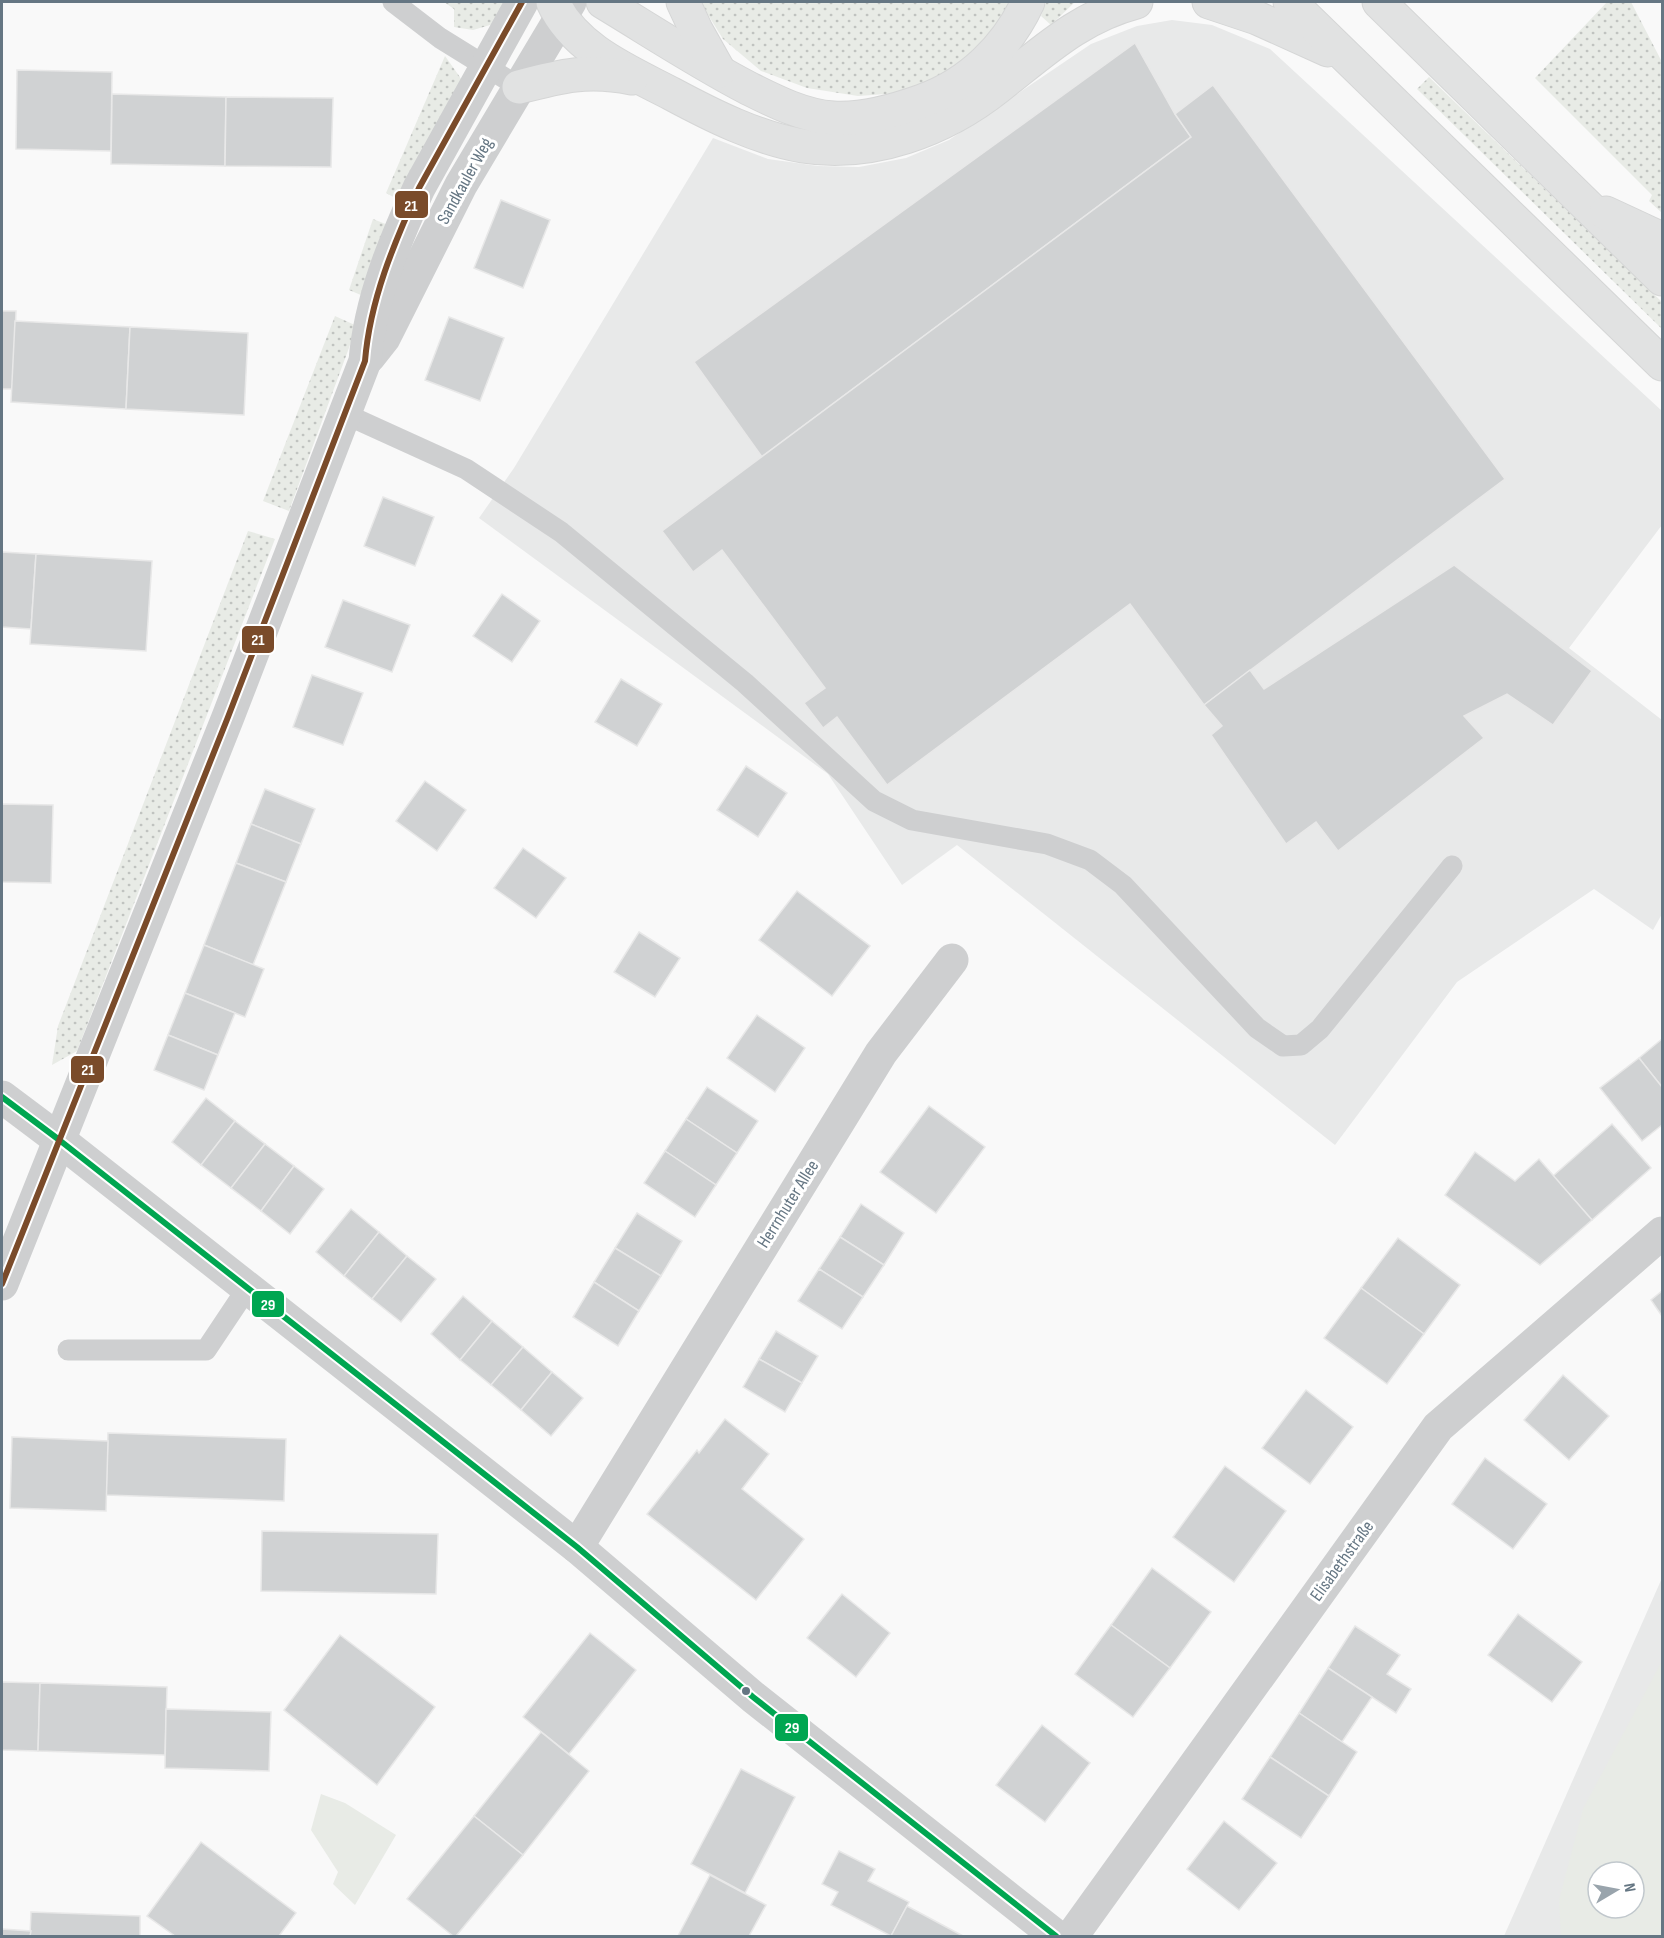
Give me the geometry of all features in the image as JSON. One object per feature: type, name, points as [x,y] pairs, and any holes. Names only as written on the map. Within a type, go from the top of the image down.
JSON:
[{"type":"highway","points":[[603,2],[720,73],[764,96],[811,114],[832,118],[873,115],[932,98],[956,85],[978,69],[1001,47],[1018,23],[1028,2]]},
{"type":"highway","points":[[683,2],[720,73]]},
{"type":"highway","points":[[561,7],[583,43],[706,113],[774,139],[804,146],[838,148],[865,146],[919,133],[941,124],[980,101],[1048,47],[1090,18],[1113,8],[1136,2]]},
{"type":"highway","points":[[1209,2],[1257,18],[1351,60]]},
{"type":"highway","points":[[1290,2],[1662,364]]},
{"type":"highway","points":[[1379,2],[1662,279]]},
{"type":"highway","points":[[519,87],[571,74],[591,73],[648,82]]},
{"type":"highway","points":[[1585,203],[1662,238]]},
{"type":"street","name":"Sandkauler Weg","points":[[2,1284],[232,706],[345,414],[365,361],[372,313],[406,216],[419,188],[522,2]]},
{"type":"street","name":"Sandkauler Weg","points":[[365,361],[384,338],[461,185],[519,87],[561,7]]},
{"type":"street","name":"Herrnhuter Allee","points":[[577,1547],[881,1053],[952,960]]},
{"type":"street","points":[[2,1097],[248,1287],[577,1547],[753,1697],[1056,1936]]},
{"type":"street","name":"Elisabethstraße","points":[[1072,1936],[1438,1427],[1662,1233]]},
{"type":"lane","points":[[393,2],[440,38],[519,87]]},
{"type":"lane","points":[[345,414],[466,469],[561,532],[745,683],[874,801],[912,820],[1047,844],[1090,860],[1123,885],[1257,1028],[1283,1046],[1301,1045],[1320,1029],[1452,866]]},
{"type":"lane","points":[[68,1350],[206,1350],[248,1287]]},
{"type":"shaded area","points":[[444,2],[509,2],[497,23],[473,30],[454,27],[454,9]]},
{"type":"shaded area","points":[[700,2],[1010,2],[986,43],[942,77],[901,93],[858,96],[807,88],[761,71],[723,39]]},
{"type":"shaded area","points":[[1046,2],[1075,2],[1051,25],[1041,16]]},
{"type":"shaded area","points":[[1607,2],[1631,2],[1662,62],[1662,213],[1649,201],[1652,195],[1535,78]]},
{"type":"shaded area","points":[[1172,20],[1212,25],[1270,49],[1662,411],[1662,525],[1569,648],[1662,720],[1662,914],[1653,930],[1594,889],[1457,982],[1335,1145],[957,845],[902,885],[828,774],[479,518],[514,468],[713,138],[768,159],[818,166],[859,167],[906,158],[949,140],[1091,44],[1137,26]]},
{"type":"shaded area","points":[[445,56],[462,80],[399,200],[386,193]]},
{"type":"shaded area","points":[[1429,77],[1662,302],[1662,329],[1417,89]]},
{"type":"shaded area","points":[[373,219],[393,227],[368,298],[349,290]]},
{"type":"shaded area","points":[[335,316],[357,326],[289,511],[263,501]]},
{"type":"shaded area","points":[[248,531],[275,539],[77,1051],[52,1065],[58,1026]]},
{"type":"shaded area","points":[[1662,1578],[1662,1936],[1504,1936]]},
{"type":"shaded area","points":[[1662,1661],[1662,1936],[1561,1936],[1559,1900],[1583,1809]]},
{"type":"shaded area","points":[[321,1794],[345,1803],[396,1835],[355,1905],[333,1884],[338,1872],[311,1830]]},
{"type":"building","points":[[1135,43],[1175,114],[1191,137],[762,457],[694,362]]},
{"type":"building","points":[[17,70],[112,72],[111,151],[16,149]]},
{"type":"building","points":[[1213,85],[1505,479],[1204,705],[1130,604],[887,785],[837,717],[823,728],[804,703],[825,688],[722,550],[693,572],[662,531],[1191,137],[1175,114]]},
{"type":"building","points":[[112,94],[226,97],[225,166],[111,164]]},
{"type":"building","points":[[226,97],[333,98],[331,167],[225,166]]},
{"type":"building","points":[[501,200],[550,220],[523,288],[474,268]]},
{"type":"building","points":[[2,311],[16,311],[13,389],[2,389]]},
{"type":"building","points":[[449,317],[504,338],[480,401],[425,380]]},
{"type":"building","points":[[15,321],[130,327],[126,409],[11,402]]},
{"type":"building","points":[[130,327],[248,333],[244,415],[126,409]]},
{"type":"building","points":[[383,497],[434,517],[415,566],[364,546]]},
{"type":"building","points":[[2,552],[36,554],[31,629],[2,627]]},
{"type":"building","points":[[36,554],[152,561],[146,651],[30,644]]},
{"type":"building","points":[[1454,565],[1592,671],[1553,725],[1507,694],[1464,716],[1484,738],[1338,851],[1316,822],[1286,844],[1211,735],[1222,726],[1204,705],[1250,670],[1264,689]]},
{"type":"building","points":[[502,594],[540,621],[512,662],[473,636]]},
{"type":"building","points":[[343,600],[410,625],[392,672],[325,647]]},
{"type":"building","points":[[312,675],[363,693],[343,745],[293,727]]},
{"type":"building","points":[[621,679],[662,704],[637,746],[595,722]]},
{"type":"building","points":[[746,766],[787,793],[758,837],[717,810]]},
{"type":"building","points":[[425,781],[466,810],[437,851],[396,821]]},
{"type":"building","points":[[265,789],[315,809],[301,844],[251,824]]},
{"type":"building","points":[[2,804],[53,805],[51,883],[2,882]]},
{"type":"building","points":[[251,824],[301,844],[286,882],[236,863]]},
{"type":"building","points":[[523,848],[566,878],[536,918],[494,888]]},
{"type":"building","points":[[236,863],[286,882],[253,965],[204,945]]},
{"type":"building","points":[[797,891],[870,946],[832,996],[759,940]]},
{"type":"building","points":[[639,932],[680,958],[655,997],[614,972]]},
{"type":"building","points":[[204,945],[264,969],[245,1017],[185,993]]},
{"type":"building","points":[[185,993],[235,1013],[218,1055],[168,1035]]},
{"type":"building","points":[[757,1015],[805,1048],[775,1092],[727,1058]]},
{"type":"building","points":[[168,1035],[218,1055],[204,1090],[154,1070]]},
{"type":"building","points":[[1662,1039],[1662,1087],[1639,1058]]},
{"type":"building","points":[[1639,1058],[1662,1087],[1662,1125],[1642,1141],[1600,1088]]},
{"type":"building","points":[[707,1087],[758,1121],[737,1153],[686,1119]]},
{"type":"building","points":[[206,1098],[235,1121],[201,1165],[172,1142]]},
{"type":"building","points":[[929,1106],[985,1147],[936,1213],[880,1172]]},
{"type":"building","points":[[686,1119],[737,1153],[716,1185],[665,1151]]},
{"type":"building","points":[[235,1121],[265,1144],[231,1188],[201,1165]]},
{"type":"building","points":[[1612,1124],[1651,1168],[1592,1220],[1553,1176]]},
{"type":"building","points":[[265,1144],[294,1166],[261,1211],[231,1188]]},
{"type":"building","points":[[665,1151],[716,1185],[695,1217],[644,1183]]},
{"type":"building","points":[[1475,1152],[1515,1181],[1539,1159],[1592,1220],[1540,1265],[1445,1195]]},
{"type":"building","points":[[294,1166],[324,1189],[290,1234],[261,1211]]},
{"type":"building","points":[[861,1204],[904,1233],[884,1265],[840,1237]]},
{"type":"building","points":[[351,1209],[379,1232],[344,1276],[316,1252]]},
{"type":"building","points":[[637,1213],[682,1241],[661,1276],[615,1248]]},
{"type":"building","points":[[379,1232],[407,1256],[372,1299],[344,1276]]},
{"type":"building","points":[[840,1237],[884,1265],[863,1297],[819,1269]]},
{"type":"building","points":[[1398,1238],[1460,1285],[1424,1334],[1361,1288]]},
{"type":"building","points":[[615,1248],[661,1276],[639,1311],[594,1282]]},
{"type":"building","points":[[407,1256],[436,1279],[401,1322],[372,1299]]},
{"type":"building","points":[[819,1269],[863,1297],[842,1329],[798,1301]]},
{"type":"building","points":[[594,1282],[639,1311],[618,1346],[573,1317]]},
{"type":"building","points":[[1361,1288],[1424,1334],[1387,1384],[1324,1338]]},
{"type":"building","points":[[1662,1291],[1662,1316],[1651,1300]]},
{"type":"building","points":[[463,1296],[492,1321],[460,1360],[431,1334]]},
{"type":"building","points":[[492,1321],[523,1347],[491,1385],[460,1360]]},
{"type":"building","points":[[776,1331],[818,1356],[802,1383],[759,1359]]},
{"type":"building","points":[[523,1347],[552,1372],[521,1410],[491,1385]]},
{"type":"building","points":[[759,1359],[802,1383],[785,1412],[743,1387]]},
{"type":"building","points":[[552,1372],[583,1398],[551,1436],[521,1410]]},
{"type":"building","points":[[1563,1375],[1609,1416],[1569,1460],[1524,1420]]},
{"type":"building","points":[[1306,1390],[1353,1427],[1310,1484],[1262,1448]]},
{"type":"building","points":[[725,1419],[769,1454],[742,1489],[804,1539],[756,1600],[647,1514],[697,1450],[699,1453]]},
{"type":"building","points":[[108,1433],[286,1439],[284,1501],[106,1495]]},
{"type":"building","points":[[12,1437],[108,1441],[106,1511],[10,1508]]},
{"type":"building","points":[[1485,1458],[1547,1504],[1513,1549],[1452,1504]]},
{"type":"building","points":[[1225,1466],[1286,1511],[1234,1582],[1173,1537]]},
{"type":"building","points":[[262,1531],[438,1534],[436,1594],[261,1591]]},
{"type":"building","points":[[1152,1568],[1211,1612],[1170,1668],[1111,1625]]},
{"type":"building","points":[[842,1594],[890,1633],[856,1677],[807,1638]]},
{"type":"building","points":[[1518,1614],[1582,1662],[1552,1702],[1488,1655]]},
{"type":"building","points":[[1111,1625],[1170,1668],[1133,1717],[1075,1674]]},
{"type":"building","points":[[1355,1626],[1400,1655],[1387,1674],[1411,1689],[1396,1713],[1328,1668]]},
{"type":"building","points":[[590,1633],[636,1670],[569,1754],[523,1717]]},
{"type":"building","points":[[340,1635],[435,1707],[377,1785],[284,1710]]},
{"type":"building","points":[[1328,1668],[1372,1697],[1342,1742],[1299,1713]]},
{"type":"building","points":[[2,1682],[40,1683],[38,1751],[2,1750]]},
{"type":"building","points":[[40,1683],[167,1687],[165,1755],[38,1751]]},
{"type":"building","points":[[166,1709],[271,1712],[269,1771],[165,1768]]},
{"type":"building","points":[[1299,1713],[1357,1752],[1329,1796],[1270,1757]]},
{"type":"building","points":[[1042,1725],[1090,1763],[1045,1822],[996,1785]]},
{"type":"building","points":[[541,1732],[589,1771],[523,1855],[474,1816]]},
{"type":"building","points":[[1270,1757],[1329,1796],[1301,1838],[1242,1799]]},
{"type":"building","points":[[741,1769],[795,1797],[745,1893],[691,1864]]},
{"type":"building","points":[[474,1816],[523,1855],[456,1936],[453,1936],[407,1899]]},
{"type":"building","points":[[1224,1821],[1277,1863],[1239,1910],[1187,1869]]},
{"type":"building","points":[[201,1842],[296,1913],[279,1936],[175,1936],[147,1916]]},
{"type":"building","points":[[839,1851],[875,1869],[868,1881],[909,1902],[891,1936],[831,1905],[838,1892],[822,1884]]},
{"type":"building","points":[[710,1875],[766,1905],[749,1936],[678,1936]]},
{"type":"building","points":[[907,1906],[963,1936],[891,1936]]},
{"type":"building","points":[[31,1912],[140,1916],[140,1936],[30,1936]]},
{"type":"building","points":[[2,1929],[31,1931],[30,1936],[2,1936]]},
{"type":"transit line","name":"21","points":[[2,1284],[228,717],[365,361],[378,294],[401,230],[419,188],[522,2]]},
{"type":"transit line","name":"29","points":[[2,1097],[577,1547],[753,1697],[1056,1936]]}]
